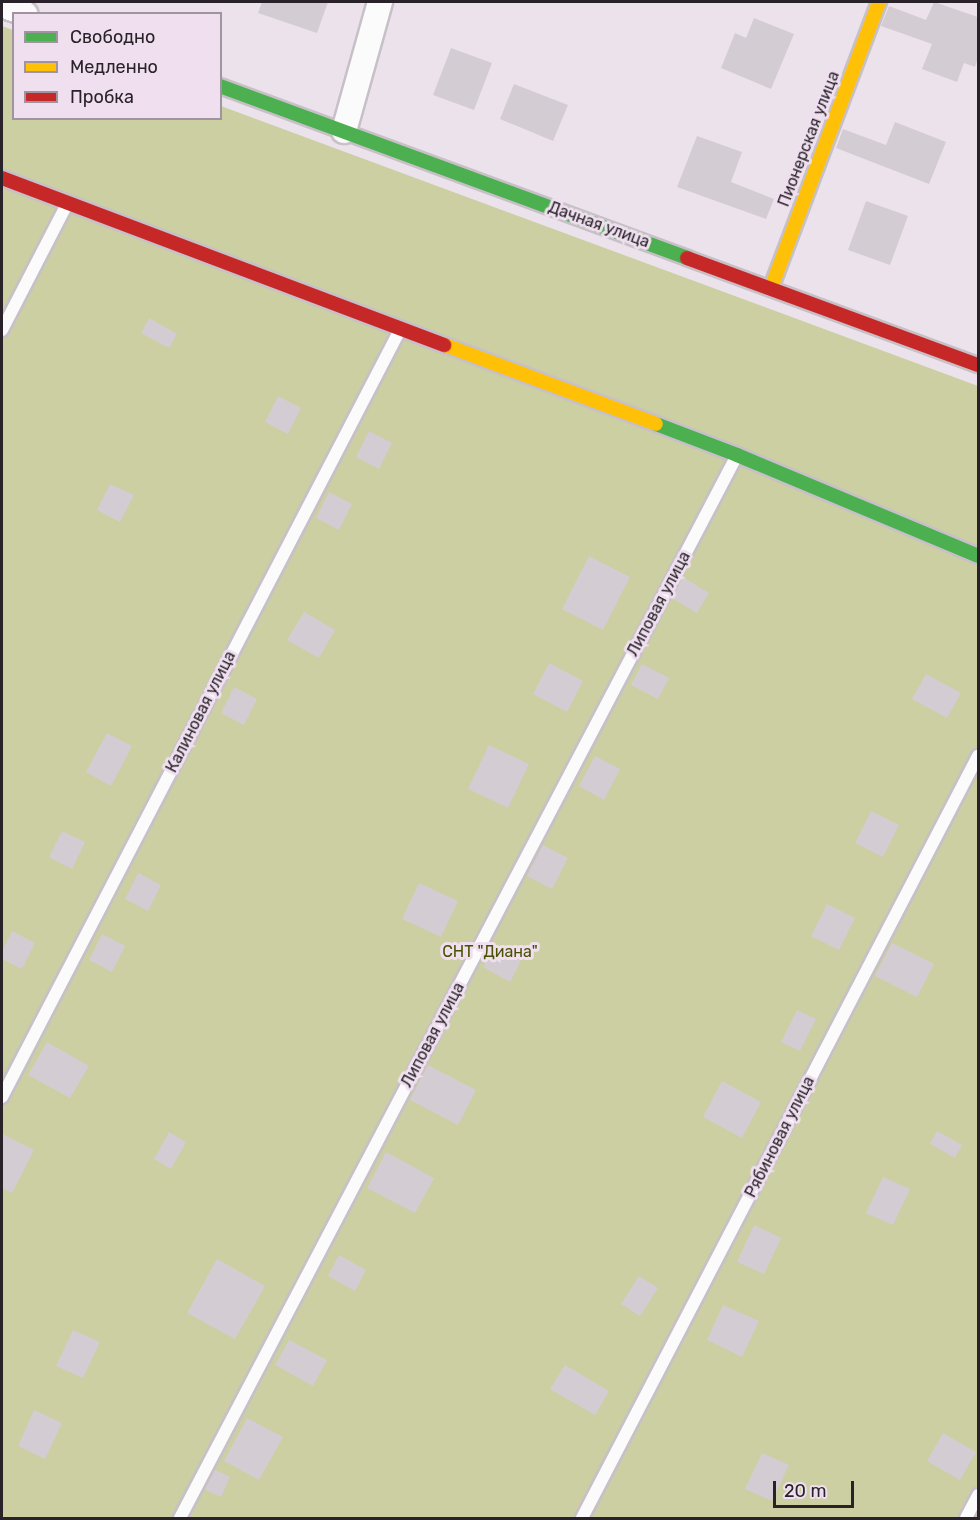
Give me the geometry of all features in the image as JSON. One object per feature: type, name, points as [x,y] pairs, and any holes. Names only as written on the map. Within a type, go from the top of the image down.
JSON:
[{"type":"street","points":[[344,131],[380,2]]},
{"type":"street","name":"Пионерская улица","points":[[771,288],[879,2]]},
{"type":"street","points":[[2,5],[20,12]]},
{"type":"street","name":"Дачная улица","points":[[222,87],[978,365]]},
{"type":"street","points":[[2,178],[737,455],[978,556]]},
{"type":"lane","points":[[2,330],[68,203]]},
{"type":"lane","name":"Калиновая улица","points":[[2,1097],[401,328]]},
{"type":"lane","name":"Липовая улица","points":[[180,1518],[737,455]]},
{"type":"lane","name":"Рябиновая улица","points":[[582,1518],[978,756]]},
{"type":"lane","points":[[966,1518],[978,1495]]},
{"type":"green space","name":"СНТ \"Диана\"","points":[[2,26],[12,30],[12,120],[222,120],[222,106],[978,386],[978,1518],[2,1518]]},
{"type":"building","points":[[262,2],[328,2],[317,33],[258,13]]},
{"type":"building","points":[[934,2],[978,17],[978,58],[975,67],[964,63],[957,82],[922,69],[932,44],[881,26],[889,6],[926,20]]},
{"type":"building","points":[[754,18],[794,34],[771,89],[721,68],[735,33],[746,38]]},
{"type":"building","points":[[451,48],[492,63],[474,110],[433,95]]},
{"type":"building","points":[[514,84],[568,105],[553,141],[500,119]]},
{"type":"building","points":[[895,122],[946,142],[929,184],[836,148],[843,129],[886,145]]},
{"type":"building","points":[[697,136],[742,152],[731,182],[774,199],[766,219],[677,187]]},
{"type":"building","points":[[866,201],[908,216],[890,265],[848,250]]},
{"type":"building","points":[[149,318],[177,334],[169,348],[141,333]]},
{"type":"building","points":[[278,396],[301,408],[288,434],[265,422]]},
{"type":"building","points":[[369,431],[392,443],[379,469],[356,457]]},
{"type":"building","points":[[110,484],[134,495],[120,522],[97,510]]},
{"type":"building","points":[[329,492],[352,504],[339,530],[316,518]]},
{"type":"building","points":[[589,556],[630,577],[603,630],[562,609]]},
{"type":"building","points":[[683,577],[709,593],[697,613],[670,597]]},
{"type":"building","points":[[304,612],[335,630],[319,658],[287,640]]},
{"type":"building","points":[[549,663],[583,681],[567,712],[533,694]]},
{"type":"building","points":[[642,664],[669,678],[658,699],[631,685]]},
{"type":"building","points":[[926,674],[961,693],[947,718],[912,699]]},
{"type":"building","points":[[234,687],[257,699],[244,725],[221,713]]},
{"type":"building","points":[[107,733],[132,746],[111,786],[86,772]]},
{"type":"building","points":[[489,745],[529,764],[508,808],[468,789]]},
{"type":"building","points":[[595,756],[620,769],[604,800],[579,786]]},
{"type":"building","points":[[871,811],[899,825],[883,857],[855,843]]},
{"type":"building","points":[[62,831],[85,842],[72,869],[49,857]]},
{"type":"building","points":[[543,845],[568,858],[552,889],[527,876]]},
{"type":"building","points":[[138,873],[161,885],[148,911],[125,899]]},
{"type":"building","points":[[419,883],[458,901],[441,937],[402,919]]},
{"type":"building","points":[[827,904],[855,918],[839,950],[811,936]]},
{"type":"building","points":[[12,931],[35,943],[22,969],[2,959],[2,952]]},
{"type":"building","points":[[102,934],[125,946],[112,972],[89,960]]},
{"type":"building","points":[[892,943],[934,964],[917,997],[875,976]]},
{"type":"building","points":[[494,946],[521,961],[510,982],[483,967]]},
{"type":"building","points":[[797,1010],[816,1019],[800,1051],[781,1042]]},
{"type":"building","points":[[47,1042],[89,1066],[70,1098],[28,1075]]},
{"type":"building","points":[[428,1065],[476,1090],[458,1125],[410,1100]]},
{"type":"building","points":[[722,1081],[761,1102],[742,1138],[703,1117]]},
{"type":"building","points":[[937,1131],[962,1145],[955,1158],[930,1144]]},
{"type":"building","points":[[169,1132],[186,1142],[171,1169],[154,1159]]},
{"type":"building","points":[[2,1134],[34,1150],[12,1193],[2,1188]]},
{"type":"building","points":[[386,1152],[434,1178],[415,1213],[367,1188]]},
{"type":"building","points":[[883,1177],[910,1189],[893,1225],[866,1213]]},
{"type":"building","points":[[754,1225],[781,1238],[764,1274],[737,1262]]},
{"type":"building","points":[[339,1255],[366,1270],[355,1291],[328,1276]]},
{"type":"building","points":[[217,1259],[265,1286],[235,1339],[187,1313]]},
{"type":"building","points":[[639,1276],[658,1288],[640,1316],[621,1304]]},
{"type":"building","points":[[723,1305],[759,1321],[742,1357],[707,1340]]},
{"type":"building","points":[[73,1330],[100,1342],[83,1378],[56,1366]]},
{"type":"building","points":[[289,1340],[327,1360],[313,1386],[275,1365]]},
{"type":"building","points":[[565,1365],[609,1391],[595,1415],[550,1389]]},
{"type":"building","points":[[34,1410],[62,1423],[45,1459],[18,1446]]},
{"type":"building","points":[[247,1418],[283,1437],[259,1480],[224,1461]]},
{"type":"building","points":[[943,1433],[976,1452],[960,1480],[927,1461]]},
{"type":"building","points":[[762,1453],[789,1465],[772,1501],[745,1489]]},
{"type":"building","points":[[213,1469],[230,1477],[221,1497],[204,1489]]},
{"type":"traffic: fast","points":[[222,87],[687,258]]},
{"type":"traffic: fast","points":[[656,424],[737,455],[978,556]]},
{"type":"traffic: slow","points":[[771,288],[879,2]]},
{"type":"traffic: slow","points":[[445,345],[656,424]]},
{"type":"traffic: jam","points":[[2,178],[445,345]]},
{"type":"traffic: jam","points":[[687,258],[978,365]]}]
